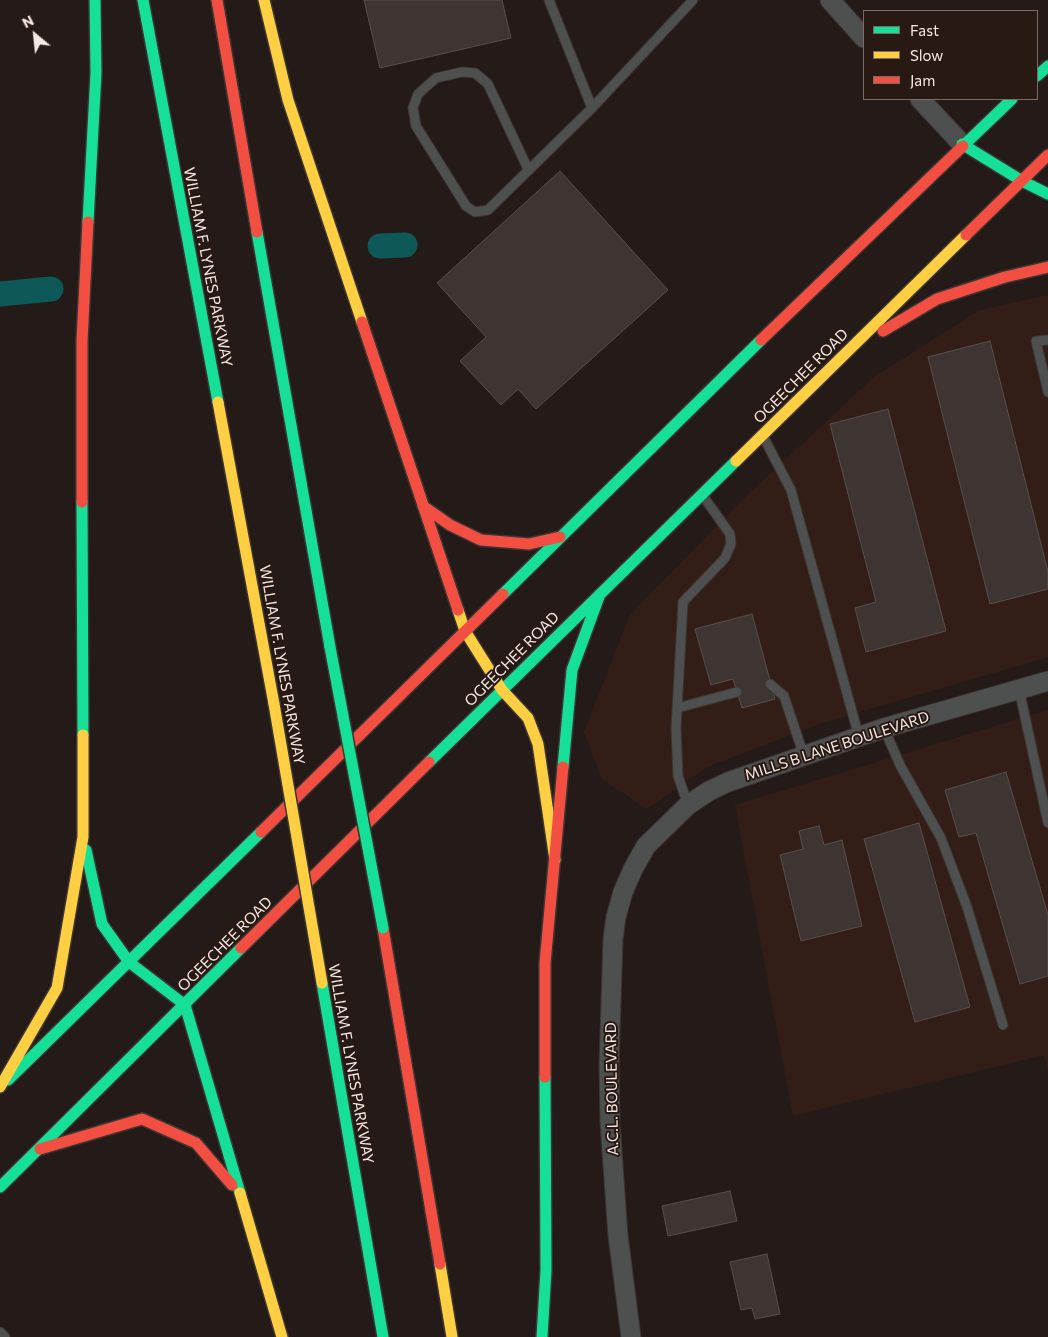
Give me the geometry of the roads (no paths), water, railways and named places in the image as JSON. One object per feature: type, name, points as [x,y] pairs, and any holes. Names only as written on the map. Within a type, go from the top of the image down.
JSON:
[{"type":"main road","points":[[0,1087],[57,988],[83,837],[82,341],[96,72],[95,0]]},
{"type":"main road","name":"WILLIAM F. LYNES PARKWAY","points":[[143,0],[274,704],[383,1337]]},
{"type":"main road","points":[[216,0],[330,647],[383,928],[452,1337]]},
{"type":"main road","points":[[264,0],[288,100],[466,631],[502,690],[528,718],[538,744],[555,860]]},
{"type":"main road","points":[[1038,75],[1048,66]]},
{"type":"main road","points":[[0,1087],[962,144],[1011,100]]},
{"type":"main road","points":[[962,144],[1022,181],[1048,194]]},
{"type":"main road","name":"OGEECHEE ROAD","points":[[0,1187],[502,690],[703,495],[841,356],[1048,155]]},
{"type":"main road","points":[[841,356],[937,299],[1005,277],[1048,267]]},
{"type":"main road","points":[[423,506],[450,524],[481,540],[529,544],[560,537]]},
{"type":"main road","points":[[542,1337],[546,1270],[545,963],[572,670],[600,594]]},
{"type":"main road","points":[[83,837],[102,924],[129,962],[185,1005],[282,1337]]},
{"type":"main road","points":[[40,1149],[142,1119],[196,1143],[239,1193]]},
{"type":"street","points":[[830,0],[863,37]]},
{"type":"street","points":[[921,100],[962,144]]},
{"type":"street","name":"MILLS B LANE BOULEVARD","points":[[646,846],[688,804],[728,782],[884,728],[1048,681]]},
{"type":"street","name":"A.C.L. BOULEVARD","points":[[631,1337],[618,1236],[611,1132],[610,1065],[613,949],[616,917],[623,892],[646,846]]},
{"type":"lane","points":[[550,0],[592,108]]},
{"type":"lane","points":[[528,170],[488,84],[475,73],[462,72],[436,78],[418,94],[413,108],[416,126],[466,206],[475,212],[488,210],[592,108],[693,0]]},
{"type":"lane","points":[[1048,340],[1036,341],[1048,392]]},
{"type":"lane","points":[[762,436],[777,460],[791,490],[859,737]]},
{"type":"lane","points":[[688,804],[678,776],[677,708],[684,602],[725,558],[731,544],[730,534],[703,495]]},
{"type":"lane","points":[[770,684],[784,696],[804,756]]},
{"type":"lane","points":[[1019,689],[1048,822]]},
{"type":"lane","points":[[677,708],[737,692]]},
{"type":"lane","points":[[884,728],[900,764],[941,838],[968,907],[1002,1025]]},
{"type":"lane","points":[[0,1332],[5,1337]]},
{"type":"waterway","points":[[380,246],[405,245]]},
{"type":"waterway","points":[[0,294],[51,289]]}]
